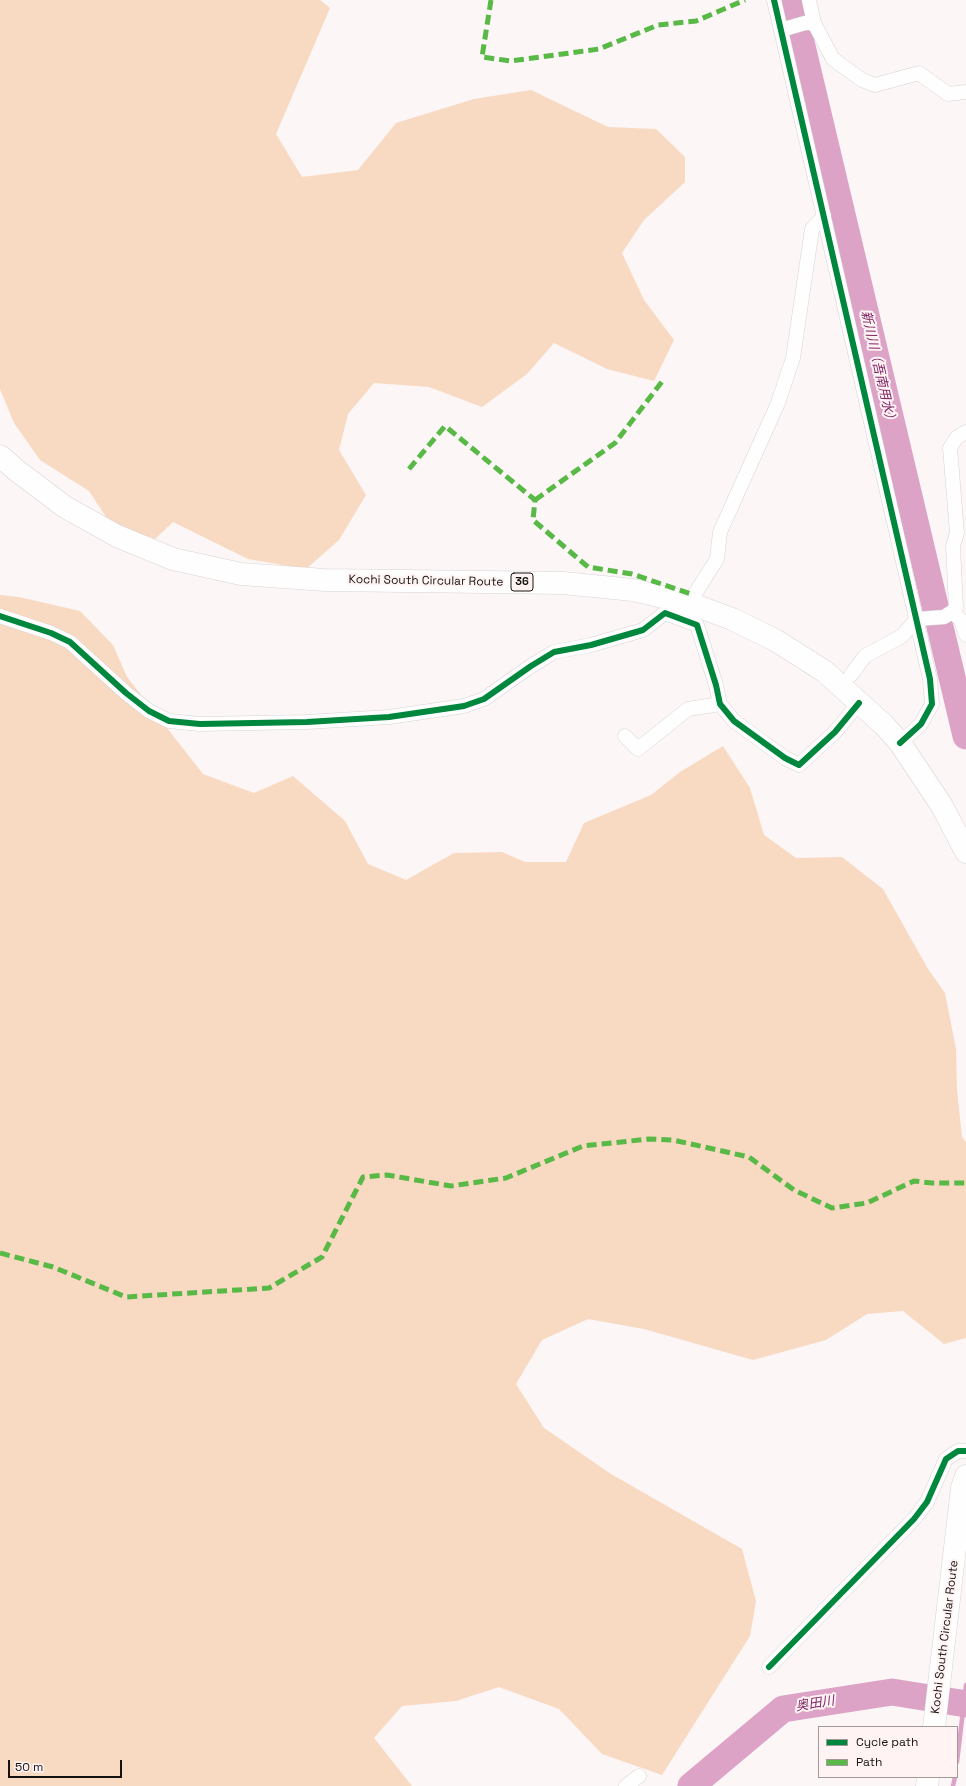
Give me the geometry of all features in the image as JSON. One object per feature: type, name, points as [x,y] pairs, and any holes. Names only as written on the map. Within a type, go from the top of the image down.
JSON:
[{"type":"main road","name":"Kochi South Circular Route","points":[[0,456],[64,507],[117,536],[173,559],[241,574],[325,580],[563,583],[633,590],[686,611],[732,619],[774,640],[824,671],[900,743],[942,806],[966,852]]},
{"type":"main road","name":"Kochi South Circular Route","points":[[935,1725],[962,1488],[966,1476]]},
{"type":"street","points":[[774,0],[784,29],[824,216],[923,619],[932,704],[921,724],[900,743]]},
{"type":"street","points":[[809,0],[810,23],[833,59],[862,80],[874,85],[919,73],[948,94],[966,92]]},
{"type":"street","points":[[784,29],[810,23]]},
{"type":"street","points":[[686,611],[717,559],[720,532],[778,403],[793,358],[812,228],[824,216]]},
{"type":"street","points":[[851,675],[865,656],[902,636],[923,619],[948,614],[956,608],[954,546],[957,533],[950,448],[957,437],[966,432]]},
{"type":"street","points":[[0,616],[51,633],[70,642],[126,693],[149,711],[169,721],[200,724],[307,722],[388,717],[464,706],[484,699],[530,666],[554,652],[591,645],[643,630],[665,613],[686,611]]},
{"type":"street","points":[[686,611],[696,625],[716,686],[720,704],[734,721],[784,758],[799,765],[835,732],[859,703]]},
{"type":"street","points":[[948,614],[961,620],[966,634]]},
{"type":"street","points":[[625,736],[638,749],[688,709],[720,704]]},
{"type":"street","points":[[769,1667],[914,1519],[927,1502],[946,1459],[958,1451],[966,1451]]},
{"type":"street","points":[[626,1786],[639,1776]]},
{"type":"shaded area","points":[[0,0],[320,0],[330,8],[276,134],[302,177],[358,170],[396,123],[474,99],[531,90],[608,127],[656,129],[685,157],[685,182],[644,220],[622,253],[644,300],[674,340],[654,381],[607,369],[554,343],[527,374],[482,407],[429,387],[374,383],[348,414],[339,450],[366,495],[339,540],[306,569],[248,559],[173,522],[155,539],[110,523],[89,491],[40,460],[14,423],[0,389]]},
{"type":"shaded area","points":[[0,595],[19,597],[80,611],[113,645],[127,677],[203,774],[254,793],[293,776],[345,821],[368,864],[406,880],[454,853],[502,852],[525,862],[566,862],[584,823],[651,795],[680,772],[723,746],[750,788],[764,835],[796,858],[842,857],[883,889],[928,969],[945,993],[956,1049],[957,1090],[962,1137],[966,1142],[966,1338],[944,1344],[903,1311],[867,1314],[826,1340],[753,1360],[644,1329],[588,1319],[542,1340],[516,1384],[544,1428],[611,1474],[742,1549],[756,1601],[750,1636],[662,1775],[602,1754],[559,1709],[499,1687],[456,1701],[402,1706],[374,1738],[412,1786],[0,1786]]},
{"type":"waterway","name":"新川川（吾南用水）","points":[[791,0],[966,736]]},
{"type":"waterway","points":[[958,1753],[966,1685]]},
{"type":"waterway","name":"奥田川","points":[[691,1786],[783,1709],[892,1692],[966,1704]]},
{"type":"waterway","points":[[953,1786],[955,1778]]},
{"type":"marked path","points":[[491,0],[482,57],[511,61],[599,49],[658,25],[696,21],[745,0]]},
{"type":"marked path","points":[[535,500],[615,443],[664,379]]},
{"type":"marked path","points":[[409,469],[445,426],[535,500],[533,520],[588,567],[632,574],[694,595]]},
{"type":"marked path","points":[[0,1253],[53,1267],[126,1297],[269,1288],[322,1257],[363,1177],[387,1175],[451,1186],[506,1178],[583,1146],[649,1139],[673,1140],[749,1157],[794,1190],[832,1208],[867,1203],[914,1181],[932,1183],[966,1183]]},
{"type":"cycle path","points":[[774,0],[930,679],[932,704],[921,724],[900,743]]},
{"type":"cycle path","points":[[0,616],[51,633],[70,642],[126,693],[149,711],[169,721],[200,724],[307,722],[389,717],[464,706],[484,699],[554,652],[591,645],[643,630],[665,613],[697,625],[716,685],[720,704],[734,721],[785,758],[799,765],[835,732],[859,703]]},
{"type":"cycle path","points":[[769,1667],[914,1519],[927,1502],[946,1459],[958,1451],[966,1451]]}]
